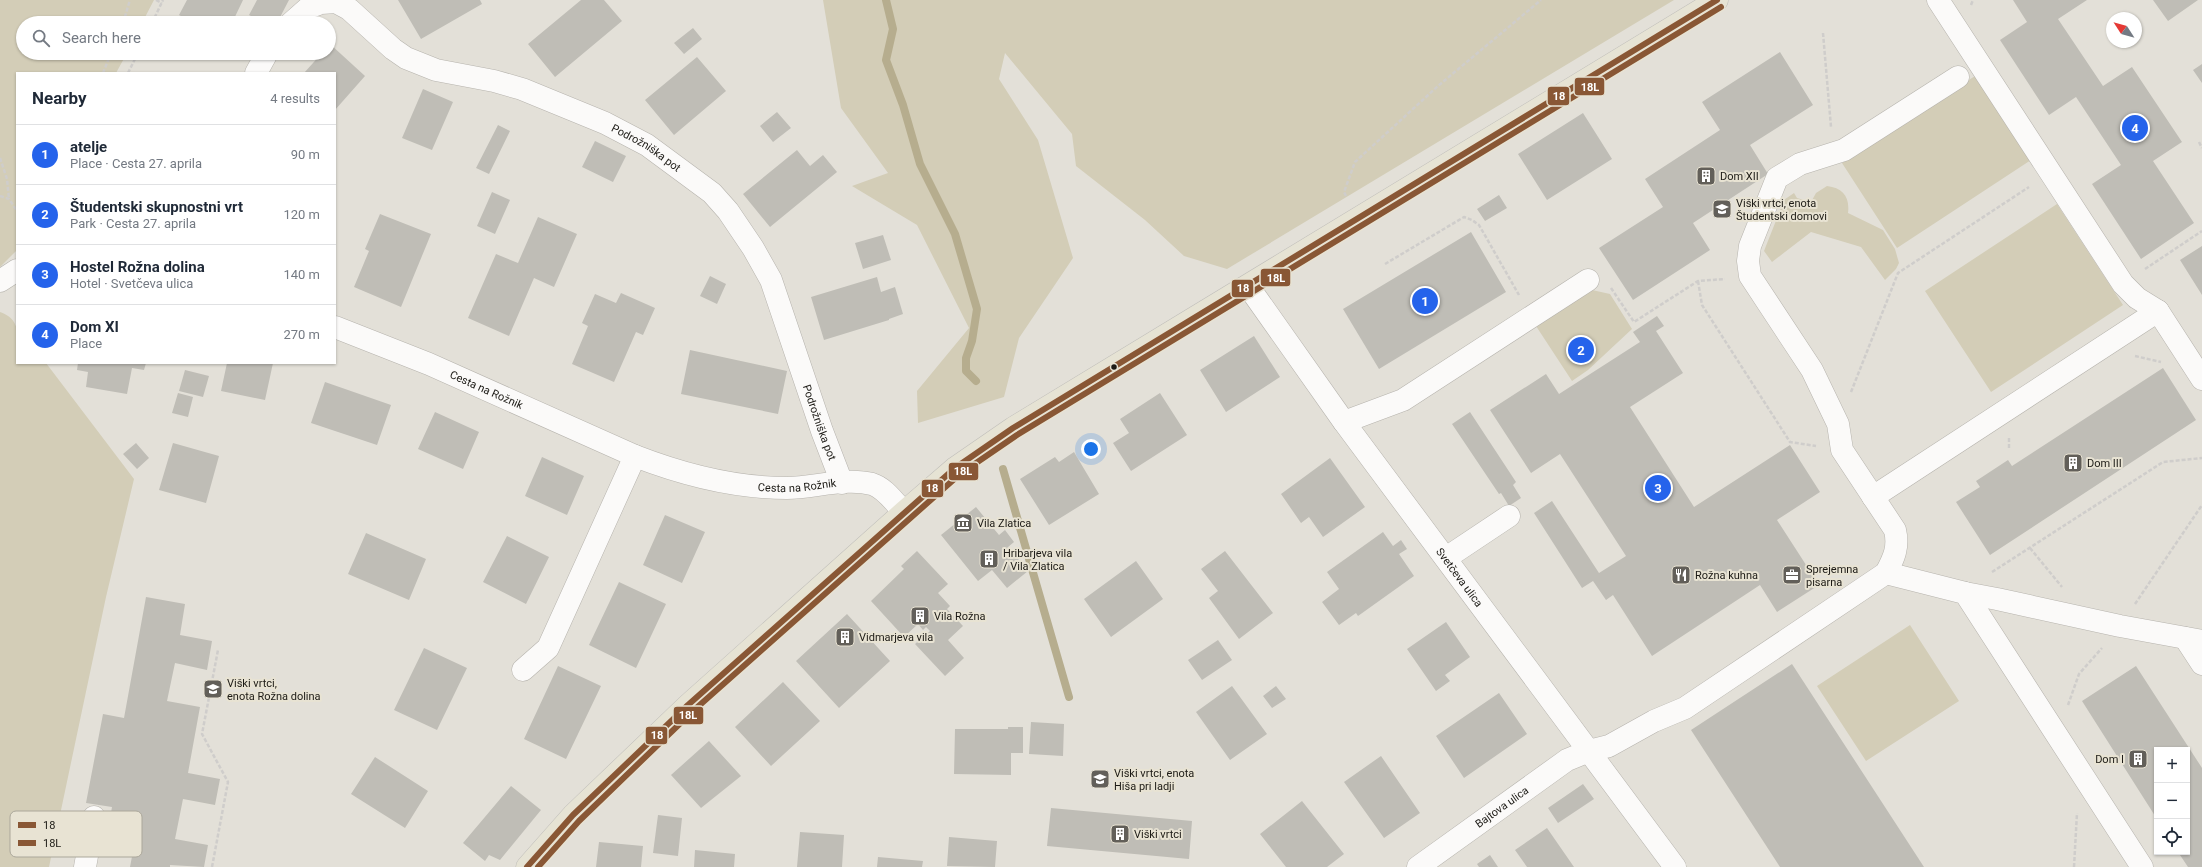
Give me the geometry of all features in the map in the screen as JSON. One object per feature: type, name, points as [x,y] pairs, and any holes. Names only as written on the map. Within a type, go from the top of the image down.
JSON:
[{"type":"main road","points":[[527,867],[572,815],[637,752],[954,468],[1013,428],[1717,0]]},
{"type":"street","points":[[1938,0],[1968,70],[2051,173],[2122,284],[2137,298],[2158,311],[2199,375]]},
{"type":"street","name":"Podrožniška pot","points":[[299,16],[308,8],[321,3],[336,2],[349,9],[392,49],[406,58],[436,70],[494,81],[522,89],[605,124],[648,145],[719,199],[753,248],[771,280],[842,483]]},
{"type":"street","points":[[257,72],[263,60]]},
{"type":"street","points":[[1968,70],[1844,150],[1800,164],[1777,178],[1750,246],[1748,261],[1750,276],[1812,370],[1838,424],[1842,450],[1895,530],[1898,542],[1895,556],[1886,573],[1965,593],[2194,640],[2202,664]]},
{"type":"street","points":[[0,281],[16,271]]},
{"type":"street","points":[[1344,422],[1403,400],[1588,280]]},
{"type":"street","name":"Svetčeva ulica","points":[[1248,286],[1344,422],[1675,867]]},
{"type":"street","points":[[1873,497],[2158,311]]},
{"type":"street","name":"Cesta na Rožnik","points":[[336,327],[429,364],[635,456],[705,479],[787,488],[860,482],[878,487],[904,512]]},
{"type":"street","points":[[523,670],[548,648],[635,456]]},
{"type":"street","points":[[1446,558],[1509,516]]},
{"type":"street","name":"Bajtova ulica","points":[[1418,867],[1567,760],[1589,751],[1609,746],[1654,721],[1685,708],[1886,573]]},
{"type":"street","points":[[1965,593],[2142,867]]},
{"type":"street","points":[[85,867],[87,857]]},
{"type":"path","points":[[125,16],[130,0]]},
{"type":"path","points":[[156,0],[163,2],[156,16]]},
{"type":"path","points":[[1353,222],[1344,192],[1355,162],[1438,86],[1541,0]]},
{"type":"path","points":[[1823,33],[1832,131]]},
{"type":"path","points":[[103,72],[108,60]]},
{"type":"path","points":[[128,72],[134,60]]},
{"type":"path","points":[[2199,142],[2202,148]]},
{"type":"path","points":[[0,158],[7,179],[9,199],[16,210]]},
{"type":"path","points":[[1838,424],[1898,274],[2051,173]]},
{"type":"path","points":[[0,196],[9,199]]},
{"type":"path","points":[[1385,264],[1454,221],[1464,217],[1479,225],[1532,316]]},
{"type":"path","points":[[2122,284],[2202,231]]},
{"type":"path","points":[[1588,280],[1612,289],[1634,322],[1698,281],[1750,276]]},
{"type":"path","points":[[1698,281],[1702,305],[1790,442],[1842,450]]},
{"type":"path","points":[[2101,348],[2199,375]]},
{"type":"path","points":[[1965,593],[1995,570],[2163,462],[2202,458]]},
{"type":"path","points":[[2030,548],[2064,590]]},
{"type":"path","points":[[212,867],[228,782],[202,734],[218,650]]},
{"type":"path","points":[[2074,867],[2077,807]]},
{"type":"shaded area","points":[[0,0],[154,0],[146,16],[16,16],[16,60],[123,60],[117,72],[16,72],[16,251],[0,267]]},
{"type":"shaded area","points":[[823,0],[1674,0],[1227,269],[1184,256],[1145,220],[1076,166],[1072,134],[1005,53],[999,79],[1038,140],[1073,258],[1019,338],[1004,397],[918,423],[917,391],[969,328],[917,225],[852,186],[888,173],[841,108]]},
{"type":"shaded area","points":[[1975,76],[2031,160],[1897,248],[1842,163]]},
{"type":"shaded area","points":[[1827,186],[1841,191],[1848,202],[1848,213],[1883,230],[1895,249],[1899,263],[1896,269],[1885,280],[1861,247],[1811,232],[1772,262],[1764,251],[1781,208],[1778,204],[1794,193],[1797,198],[1811,202],[1816,193]]},
{"type":"shaded area","points":[[2057,204],[2123,305],[1991,392],[1925,291]]},
{"type":"shaded area","points":[[1592,290],[1610,294],[1632,329],[1588,370],[1572,381],[1536,326]]},
{"type":"shaded area","points":[[0,312],[13,320],[16,326],[16,364],[47,364],[134,479],[106,597],[61,811],[10,811],[10,857],[51,857],[49,867],[0,867]]},
{"type":"shaded area","points":[[1910,625],[1959,701],[1866,761],[1817,686]]},
{"type":"building","points":[[187,0],[243,0],[235,16],[179,15]]},
{"type":"building","points":[[257,0],[289,0],[281,16],[249,15]]},
{"type":"building","points":[[398,0],[480,0],[482,4],[421,39]]},
{"type":"building","points":[[581,0],[604,0],[622,21],[555,77],[528,44]]},
{"type":"building","points":[[2013,0],[2087,0],[2058,19],[2103,86],[2132,67],[2182,142],[2153,161],[2194,223],[2141,259],[2092,184],[2121,165],[2076,97],[2049,115],[2000,40],[2027,22]]},
{"type":"building","points":[[2153,0],[2198,0],[2168,21]]},
{"type":"building","points":[[693,28],[702,39],[684,54],[674,43]]},
{"type":"building","points":[[336,49],[365,76],[336,109],[336,72],[305,72],[316,60],[336,60]]},
{"type":"building","name":"Dom XII","points":[[1780,52],[1813,105],[1750,145],[1768,174],[1693,223],[1710,250],[1633,300],[1599,248],[1663,207],[1645,179],[1720,130],[1702,102]]},
{"type":"building","points":[[697,57],[726,91],[674,135],[645,100]]},
{"type":"building","points":[[2202,64],[2202,83],[2193,70]]},
{"type":"building","points":[[423,89],[453,102],[432,150],[402,138]]},
{"type":"building","points":[[777,112],[791,128],[773,142],[760,126]]},
{"type":"building","points":[[1583,113],[1612,159],[1547,200],[1518,154]]},
{"type":"building","points":[[498,125],[510,131],[489,174],[476,168]]},
{"type":"building","points":[[595,141],[626,156],[613,182],[582,167]]},
{"type":"building","points":[[797,150],[810,166],[823,155],[837,172],[770,227],[743,194]]},
{"type":"building","points":[[492,192],[510,200],[495,234],[477,226]]},
{"type":"building","points":[[1499,195],[1507,208],[1485,221],[1477,209]]},
{"type":"building","points":[[380,214],[431,234],[401,307],[354,287],[369,251],[365,249]]},
{"type":"building","points":[[538,217],[577,234],[554,287],[534,278],[509,336],[468,318],[496,254],[518,263]]},
{"type":"building","points":[[1471,232],[1506,292],[1379,369],[1343,309]]},
{"type":"building","points":[[883,235],[891,260],[863,269],[855,243]]},
{"type":"building","points":[[2202,246],[2202,295],[2180,260]]},
{"type":"building","points":[[710,276],[726,284],[717,304],[700,296]]},
{"type":"building","points":[[877,277],[881,292],[895,287],[903,314],[889,320],[824,340],[811,297]]},
{"type":"building","points":[[621,293],[655,308],[643,335],[636,332],[614,382],[572,364],[588,326],[582,323],[595,294],[616,303]]},
{"type":"building","points":[[1657,316],[1664,326],[1656,331],[1683,373],[1630,407],[1694,507],[1790,445],[1820,492],[1777,520],[1819,585],[1777,612],[1760,585],[1652,656],[1613,595],[1606,600],[1593,581],[1582,588],[1534,513],[1552,501],[1599,573],[1626,556],[1560,454],[1531,473],[1490,410],[1546,374],[1559,394],[1640,342],[1633,332]]},
{"type":"building","points":[[1254,336],[1280,377],[1226,412],[1200,370]]},
{"type":"building","points":[[690,350],[787,371],[778,414],[681,394]]},
{"type":"building","points":[[78,364],[146,364],[144,370],[132,368],[127,394],[86,387],[88,372],[77,370]]},
{"type":"building","points":[[227,364],[273,364],[265,400],[221,391]]},
{"type":"building","name":"Dom III","points":[[2163,368],[2196,420],[1990,555],[1956,502],[1980,487],[1976,481],[2008,460],[2012,466]]},
{"type":"building","points":[[185,370],[209,376],[203,397],[179,391]]},
{"type":"building","points":[[325,382],[391,405],[377,445],[311,423]]},
{"type":"building","points":[[178,393],[193,397],[188,417],[172,413]]},
{"type":"building","points":[[1160,393],[1187,435],[1131,471],[1113,443],[1129,433],[1120,419]]},
{"type":"building","points":[[435,412],[479,432],[463,469],[418,449]]},
{"type":"building","points":[[1470,412],[1516,482],[1513,485],[1521,498],[1509,506],[1501,493],[1499,494],[1452,424]]},
{"type":"building","points":[[136,443],[149,458],[137,469],[123,454]]},
{"type":"building","points":[[173,443],[219,456],[206,503],[159,490]]},
{"type":"building","points":[[1074,452],[1099,494],[1049,525],[1020,479],[1055,457],[1059,462]]},
{"type":"building","points":[[542,457],[584,476],[567,515],[525,496]]},
{"type":"building","points":[[1330,458],[1365,507],[1323,537],[1309,517],[1301,523],[1281,494]]},
{"type":"building","name":"Hribarjeva vila / Vila Zlatica","points":[[976,507],[999,535],[1005,530],[1014,542],[1008,547],[1028,571],[1007,588],[992,570],[978,581],[941,535]]},
{"type":"building","points":[[665,515],[705,532],[682,583],[643,565]]},
{"type":"building","points":[[1383,532],[1393,546],[1401,540],[1407,549],[1399,554],[1414,576],[1358,616],[1356,613],[1339,625],[1322,602],[1339,589],[1327,572]]},
{"type":"building","points":[[366,533],[426,559],[409,600],[348,574]]},
{"type":"building","points":[[507,536],[549,557],[526,604],[483,582]]},
{"type":"building","name":"Vila Rožna","points":[[917,551],[948,584],[938,593],[950,606],[947,609],[963,626],[948,640],[964,658],[945,676],[915,644],[930,631],[926,627],[923,630],[918,624],[904,637],[871,601],[904,569],[901,566]]},
{"type":"building","points":[[1225,551],[1273,613],[1239,639],[1209,598],[1218,591],[1201,569]]},
{"type":"building","points":[[1136,561],[1163,599],[1111,637],[1084,599]]},
{"type":"building","points":[[619,582],[666,604],[636,668],[589,645]]},
{"type":"building","points":[[146,597],[185,604],[180,635],[212,641],[207,670],[175,663],[167,701],[200,707],[188,773],[220,779],[215,805],[183,799],[175,839],[208,845],[204,867],[170,865],[170,867],[130,867],[132,857],[142,857],[142,811],[111,811],[112,807],[86,803],[103,714],[124,718]]},
{"type":"building","name":"Vidmarjeva vila","points":[[847,614],[890,661],[839,708],[796,661]]},
{"type":"building","points":[[1446,622],[1470,657],[1445,675],[1450,681],[1436,691],[1407,649]]},
{"type":"building","points":[[1218,640],[1232,660],[1202,680],[1188,660]]},
{"type":"building","points":[[424,648],[467,668],[437,730],[394,710]]},
{"type":"building","points":[[1792,664],[1924,867],[1780,867],[1691,730]]},
{"type":"building","points":[[558,666],[601,686],[566,759],[524,739]]},
{"type":"building","name":"Dom I","points":[[2136,666],[2188,747],[2154,747],[2154,814],[2082,701]]},
{"type":"building","points":[[783,682],[820,721],[771,766],[735,727]]},
{"type":"building","points":[[1232,686],[1267,734],[1230,760],[1196,712]]},
{"type":"building","points":[[1276,686],[1286,699],[1272,708],[1263,696]]},
{"type":"building","points":[[1499,693],[1527,734],[1464,778],[1436,736]]},
{"type":"building","points":[[1031,722],[1064,724],[1063,756],[1029,754]]},
{"type":"building","points":[[1008,727],[1023,727],[1023,753],[1011,753],[1011,775],[954,774],[955,729],[1008,729]]},
{"type":"building","points":[[709,741],[741,776],[701,808],[671,775]]},
{"type":"building","name":"Dom I","points":[[2190,749],[2202,768],[2202,867],[2188,867],[2180,855],[2190,855]]},
{"type":"building","points":[[1381,756],[1420,813],[1384,838],[1344,782]]},
{"type":"building","points":[[375,757],[428,791],[405,828],[351,794]]},
{"type":"building","points":[[1583,784],[1594,799],[1558,823],[1548,808]]},
{"type":"building","points":[[511,786],[541,810],[500,860],[489,855],[485,861],[463,843]]},
{"type":"building","points":[[1302,801],[1344,854],[1327,867],[1286,867],[1260,834]]},
{"type":"building","name":"Viški vrtci","points":[[1051,808],[1192,821],[1189,859],[1047,846]]},
{"type":"building","points":[[658,815],[682,818],[678,856],[653,853]]},
{"type":"building","points":[[1547,828],[1574,867],[1527,867],[1515,850]]},
{"type":"building","points":[[800,832],[844,835],[842,867],[797,867]]},
{"type":"building","points":[[949,837],[997,841],[995,867],[947,866]]},
{"type":"building","points":[[599,842],[643,846],[641,867],[596,867]]},
{"type":"building","points":[[695,850],[735,854],[734,867],[694,867]]},
{"type":"building","points":[[1490,855],[1498,867],[1479,867],[1477,864]]},
{"type":"building","points":[[878,857],[923,861],[922,867],[877,867]]},
{"type":"waterway","points":[[886,0],[893,29],[886,60],[903,105],[920,164],[955,234],[977,309],[972,341],[966,358],[966,371],[976,381]]},
{"type":"waterway","points":[[1003,469],[1069,697]]},
{"type":"transit line","name":"18","points":[[527,867],[573,815],[688,705],[955,468],[1013,428],[1717,0]]},
{"type":"transit line","name":"18L","points":[[538,867],[579,821],[693,711],[960,474],[1017,435],[1721,7]]},
{"type":"place","name":"Dom XI","points":[[2135,128]]},
{"type":"place","name":"Dom XII","points":[[1706,176]]},
{"type":"place","name":"Viški vrtci, enota Študentski domovi","points":[[1722,209]]},
{"type":"place","name":"atelje","points":[[1425,301]]},
{"type":"place","name":"Študentski skupnostni vrt","points":[[1581,350]]},
{"type":"place","name":"Dom III","points":[[2073,463]]},
{"type":"place","name":"Hostel Rožna dolina","points":[[1658,488]]},
{"type":"place","name":"Vila Zlatica","points":[[963,523]]},
{"type":"place","name":"Hribarjeva vila / Vila Zlatica","points":[[989,559]]},
{"type":"place","name":"Rožna kuhna","points":[[1681,575]]},
{"type":"place","name":"Sprejemna pisarna","points":[[1792,575]]},
{"type":"place","name":"Vila Rožna","points":[[920,616]]},
{"type":"place","name":"Vidmarjeva vila","points":[[845,637]]},
{"type":"place","name":"Viški vrtci, enota Rožna dolina","points":[[213,689]]},
{"type":"place","name":"Dom I","points":[[2138,759]]},
{"type":"place","name":"Viški vrtci, enota Hiša pri ladji","points":[[1100,779]]},
{"type":"place","name":"Viški vrtci","points":[[1120,834]]}]
